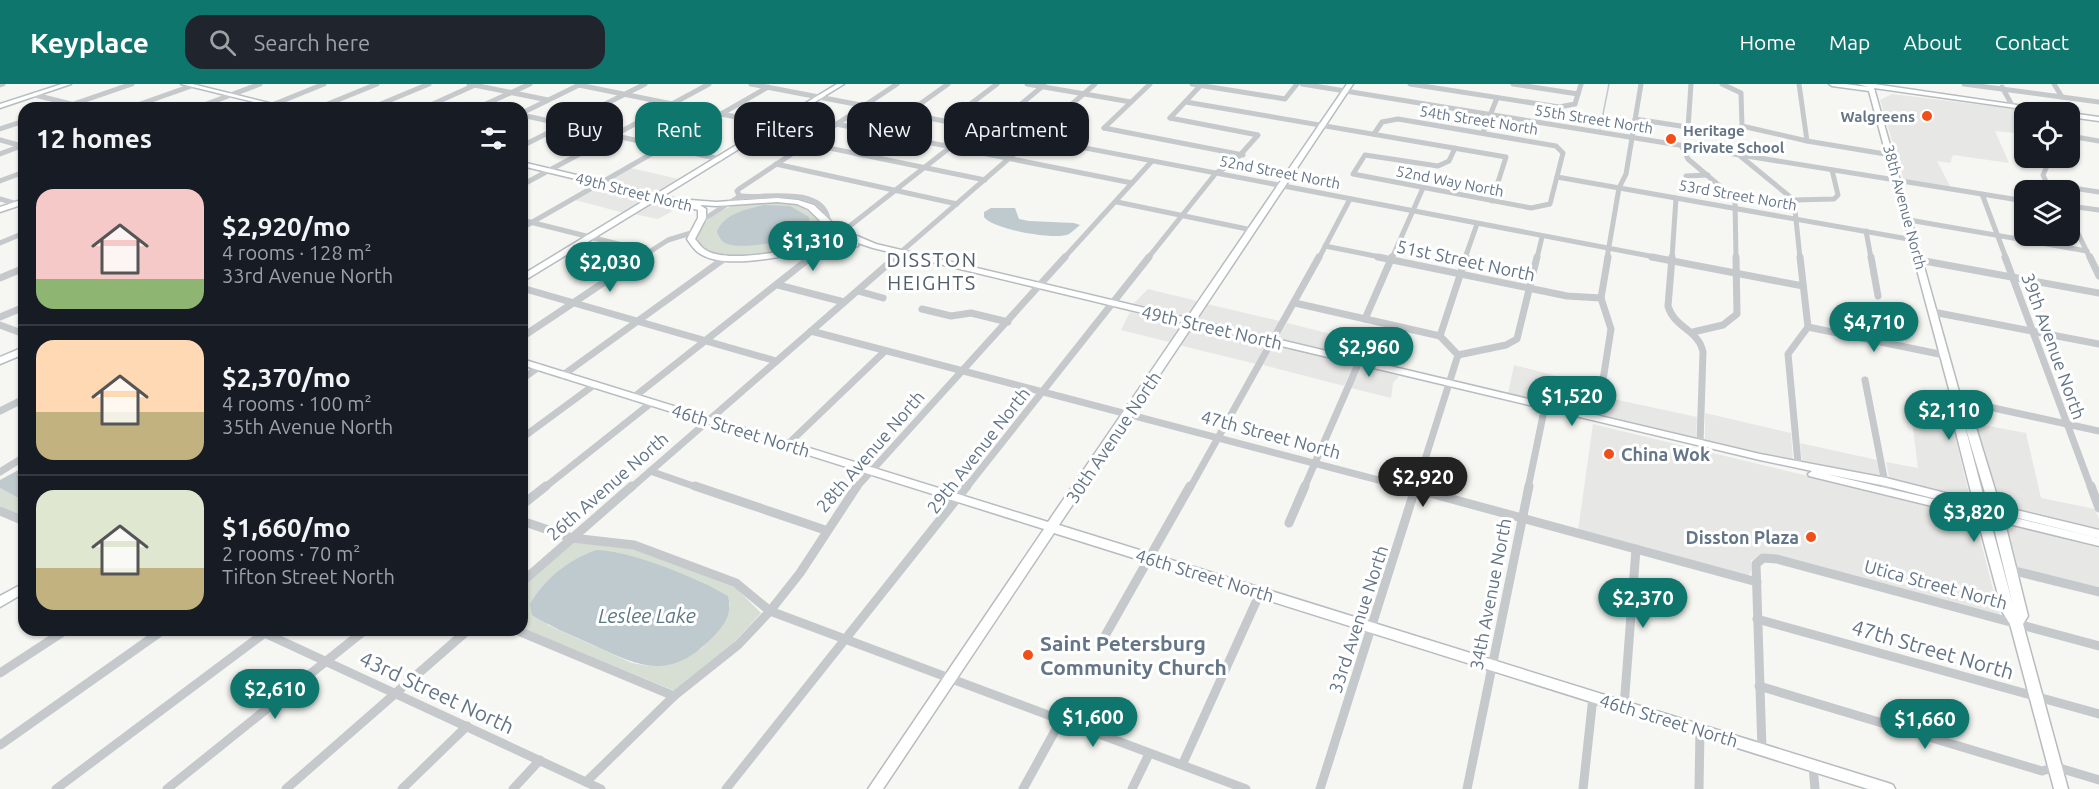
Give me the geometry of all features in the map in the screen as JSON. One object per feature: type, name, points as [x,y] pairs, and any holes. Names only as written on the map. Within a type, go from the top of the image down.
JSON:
[{"type":"main road","points":[[0,106],[68,84]]},
{"type":"main road","points":[[811,102],[841,84]]},
{"type":"main road","points":[[1832,84],[1871,86]]},
{"type":"main road","points":[[1861,84],[2014,108]]},
{"type":"main road","points":[[191,85],[260,102]]},
{"type":"main road","name":"38th Avenue North","points":[[1871,86],[1957,400],[1966,411],[1996,513],[2022,616],[2016,622]]},
{"type":"main road","name":"30th Avenue North","points":[[875,789],[1348,88]]},
{"type":"main road","points":[[2080,116],[2099,119]]},
{"type":"main road","points":[[528,275],[734,150]]},
{"type":"main road","name":"49th Street North","points":[[528,165],[679,201],[702,209],[702,218],[691,233],[693,244],[699,249],[725,258],[768,256],[829,243],[873,246]]},
{"type":"main road","name":"49th Street North","points":[[679,201],[729,203],[741,199],[798,202],[811,207],[820,219],[841,234],[873,246],[1789,465],[1798,464],[1996,513]]},
{"type":"main road","points":[[0,210],[18,205]]},
{"type":"main road","points":[[0,361],[18,353]]},
{"type":"main road","name":"46th Street North","points":[[528,364],[1888,789]]},
{"type":"main road","name":"38th Avenue North","points":[[1957,400],[1955,409],[1981,509],[2009,613],[2016,622],[2061,789]]},
{"type":"main road","name":"49th Street North","points":[[1760,458],[1770,464],[1887,487]]},
{"type":"main road","points":[[1798,464],[1814,474]]},
{"type":"main road","points":[[1996,513],[2099,534]]},
{"type":"main road","points":[[1996,513],[2099,542]]},
{"type":"main road","points":[[0,602],[18,591]]},
{"type":"street","points":[[79,102],[132,84]]},
{"type":"street","points":[[212,102],[260,84]]},
{"type":"street","points":[[279,102],[324,84]]},
{"type":"street","points":[[333,102],[377,84]]},
{"type":"street","points":[[386,102],[429,84]]},
{"type":"street","points":[[468,84],[548,100]]},
{"type":"street","points":[[491,102],[530,84]]},
{"type":"street","points":[[528,111],[580,84],[663,102]]},
{"type":"street","points":[[609,102],[645,84]]},
{"type":"street","points":[[677,102],[709,84]]},
{"type":"street","name":"52nd Street North","points":[[751,84],[849,102]]},
{"type":"street","points":[[779,89],[789,84]]},
{"type":"street","points":[[869,102],[897,84]]},
{"type":"street","points":[[923,102],[948,84]]},
{"type":"street","points":[[973,102],[997,84]]},
{"type":"street","points":[[1027,84],[1044,85],[1131,102]]},
{"type":"street","name":"26th Avenue North","points":[[1075,102],[1095,84]]},
{"type":"street","points":[[1150,84],[1104,128],[1243,154]]},
{"type":"street","points":[[1192,84],[1285,99],[1297,84]]},
{"type":"street","name":"55th Street North","points":[[1302,84],[1348,88],[1490,115],[2014,199]]},
{"type":"street","points":[[1410,84],[1569,107],[1575,104],[1581,84]]},
{"type":"street","points":[[1513,84],[1578,94]]},
{"type":"street","points":[[1597,418],[1611,329],[1601,298],[1619,188],[1626,174],[1641,84]]},
{"type":"street","points":[[1688,128],[1691,84]]},
{"type":"street","points":[[1635,119],[1726,133],[1738,132],[1742,126],[1741,93],[1737,89],[1722,84]]},
{"type":"street","points":[[1799,84],[1807,141]]},
{"type":"street","points":[[1964,84],[2002,87],[2099,102]]},
{"type":"street","points":[[2054,84],[2062,97]]},
{"type":"street","points":[[145,102],[191,85]]},
{"type":"street","points":[[438,102],[477,85]]},
{"type":"street","points":[[1024,102],[1044,85]]},
{"type":"street","points":[[1186,102],[1201,85]]},
{"type":"street","points":[[722,113],[768,87]]},
{"type":"street","points":[[2002,87],[2014,102]]},
{"type":"street","points":[[35,95],[65,102]]},
{"type":"street","points":[[1483,133],[1497,98]]},
{"type":"street","points":[[1186,102],[1506,157],[1492,201]]},
{"type":"street","name":"29th Avenue North","points":[[726,789],[1216,173],[1243,154],[1258,135],[1170,118],[1186,102]]},
{"type":"street","points":[[528,115],[546,120]]},
{"type":"street","points":[[836,124],[847,117]]},
{"type":"street","name":"54th Street North","points":[[1374,134],[1382,122],[1392,119],[1545,143],[1561,149],[1563,153],[1557,177]]},
{"type":"street","points":[[0,129],[18,123]]},
{"type":"street","points":[[836,124],[944,145]]},
{"type":"street","points":[[1742,126],[1807,141],[1891,155]]},
{"type":"street","points":[[528,143],[546,134]]},
{"type":"street","points":[[2080,138],[2098,142]]},
{"type":"street","points":[[0,140],[18,145]]},
{"type":"street","points":[[1676,198],[1669,316],[1682,328],[1693,332],[1716,328],[1734,318],[1737,311],[1735,208],[1732,193],[1688,159],[1681,146]]},
{"type":"street","points":[[0,154],[18,148]]},
{"type":"street","name":"52nd Way North","points":[[1455,148],[1445,165],[1430,166],[1365,155],[1353,174],[1530,208],[1550,204],[1557,177]]},
{"type":"street","name":"52nd Street North","points":[[1089,149],[1803,286]]},
{"type":"street","points":[[835,150],[985,180]]},
{"type":"street","points":[[634,397],[944,153]]},
{"type":"street","points":[[1739,155],[1794,200],[1834,199],[1838,195],[1832,170]]},
{"type":"street","points":[[528,182],[575,156]]},
{"type":"street","points":[[528,225],[648,156]]},
{"type":"street","points":[[706,156],[720,159]]},
{"type":"street","points":[[788,156],[737,190],[741,199],[784,195],[812,200],[827,210],[831,218],[829,226]]},
{"type":"street","points":[[996,156],[1132,183]]},
{"type":"street","name":"26th Avenue North","points":[[528,577],[1014,156]]},
{"type":"street","name":"28th Avenue North","points":[[586,782],[674,696],[738,645],[770,611],[800,573],[825,530],[871,471],[1152,161]]},
{"type":"street","points":[[776,164],[957,204]]},
{"type":"street","points":[[0,181],[18,174]]},
{"type":"street","points":[[1686,176],[1708,175]]},
{"type":"street","name":"53rd Street North","points":[[1557,177],[1914,240]]},
{"type":"street","points":[[1365,319],[1423,188]]},
{"type":"street","points":[[2080,189],[2099,192]]},
{"type":"street","name":"39th Avenue North","points":[[1982,194],[2014,277],[2031,331],[2099,508]]},
{"type":"street","points":[[0,199],[18,203]]},
{"type":"street","points":[[1106,634],[1295,303],[1350,200]]},
{"type":"street","points":[[1794,200],[1808,327],[1788,354],[1798,464]]},
{"type":"street","points":[[1117,202],[1252,230]]},
{"type":"street","points":[[698,223],[729,203]]},
{"type":"street","points":[[2080,207],[2099,210]]},
{"type":"street","points":[[804,249],[814,235],[820,219]]},
{"type":"street","points":[[1909,220],[2087,251]]},
{"type":"street","points":[[528,222],[650,252]]},
{"type":"street","points":[[1440,336],[1477,224]]},
{"type":"street","points":[[1866,231],[1878,296]]},
{"type":"street","points":[[528,333],[650,252],[675,237],[691,233]]},
{"type":"street","points":[[0,243],[18,236]]},
{"type":"street","points":[[1295,303],[1440,336],[1458,355],[1506,345],[1517,339],[1542,237]]},
{"type":"street","points":[[2080,237],[2099,276]]},
{"type":"street","name":"51st Street North","points":[[1325,246],[1567,296],[1601,298]]},
{"type":"street","points":[[563,375],[725,258]]},
{"type":"street","points":[[1919,260],[2099,293]]},
{"type":"street","points":[[0,278],[18,270]]},
{"type":"street","points":[[778,285],[844,302]]},
{"type":"street","points":[[528,290],[776,362]]},
{"type":"street","points":[[858,291],[883,298]]},
{"type":"street","points":[[922,309],[951,316],[956,313],[974,314],[1008,322]]},
{"type":"street","points":[[0,317],[18,310]]},
{"type":"street","points":[[1933,312],[2099,344]]},
{"type":"street","points":[[0,325],[18,332]]},
{"type":"street","points":[[1808,327],[1944,355]]},
{"type":"street","name":"47th Street North","points":[[811,331],[1315,462],[1757,582]]},
{"type":"street","points":[[1693,332],[1704,348],[1700,443]]},
{"type":"street","points":[[787,445],[885,351]]},
{"type":"street","name":"33rd Avenue North","points":[[1320,789],[1458,355]]},
{"type":"street","points":[[1289,523],[1359,362]]},
{"type":"street","points":[[528,375],[539,367]]},
{"type":"street","points":[[1865,380],[1887,487]]},
{"type":"street","points":[[528,434],[594,385]]},
{"type":"street","points":[[1957,400],[2099,431]]},
{"type":"street","points":[[0,411],[18,402]]},
{"type":"street","points":[[528,501],[651,403]]},
{"type":"street","name":"34th Avenue North","points":[[1467,789],[1545,406]]},
{"type":"street","points":[[0,472],[18,461]]},
{"type":"street","points":[[650,471],[825,530]]},
{"type":"street","points":[[0,511],[18,518]]},
{"type":"street","points":[[528,523],[572,538],[634,545],[716,575],[736,583],[770,611],[1149,754],[1183,763],[1245,789]]},
{"type":"street","points":[[1624,707],[1636,549]]},
{"type":"street","name":"Utica Street North","points":[[1757,582],[1756,564],[1763,558],[1777,559],[2099,646]]},
{"type":"street","points":[[2011,570],[2099,592]]},
{"type":"street","points":[[1757,582],[1762,749]]},
{"type":"street","points":[[1183,763],[1260,593]]},
{"type":"street","name":"47th Street North","points":[[1757,619],[2099,714]]},
{"type":"street","points":[[528,635],[674,696]]},
{"type":"street","points":[[0,673],[57,636]]},
{"type":"street","points":[[0,745],[154,636]]},
{"type":"street","points":[[56,789],[257,636]]},
{"type":"street","name":"43rd Street North","points":[[274,636],[601,789]]},
{"type":"street","points":[[167,789],[358,636]]},
{"type":"street","points":[[286,789],[461,636]]},
{"type":"street","points":[[1759,686],[2042,771],[2056,767],[2099,780]]},
{"type":"street","points":[[1583,789],[1593,697]]},
{"type":"street","points":[[1023,789],[1060,720]]},
{"type":"street","points":[[402,789],[467,726]]},
{"type":"street","points":[[1699,789],[1700,730]]},
{"type":"street","points":[[1132,789],[1149,754]]},
{"type":"street","points":[[513,789],[540,760]]},
{"type":"street","points":[[1813,766],[1815,789]]},
{"type":"shaded area","points":[[1892,94],[2014,109],[2014,133],[1995,131],[2009,163],[1953,155],[1950,163],[1937,161],[1951,188],[1904,181],[1880,100]]},
{"type":"shaded area","points":[[631,168],[683,180],[659,195],[605,182]]},
{"type":"shaded area","points":[[602,184],[655,196],[628,214],[575,200]]},
{"type":"shaded area","points":[[660,198],[685,204],[658,219],[633,214]]},
{"type":"shaded area","points":[[777,201],[805,209],[836,234],[826,241],[755,255],[717,253],[704,247],[696,236],[703,225],[720,211],[753,202]]},
{"type":"shaded area","points":[[1148,289],[1201,302],[1190,319],[1132,305]]},
{"type":"shaded area","points":[[1207,304],[1280,321],[1270,338],[1196,320]]},
{"type":"shaded area","points":[[1130,312],[1185,325],[1173,343],[1121,330]]},
{"type":"shaded area","points":[[1287,323],[1351,339],[1344,356],[1277,340]]},
{"type":"shaded area","points":[[1192,326],[1267,344],[1256,364],[1179,345]]},
{"type":"shaded area","points":[[1273,346],[1354,365],[1344,386],[1263,365]]},
{"type":"shaded area","points":[[1514,365],[1598,387],[1594,414],[1508,394]]},
{"type":"shaded area","points":[[1361,367],[1399,376],[1393,383],[1391,398],[1351,388]]},
{"type":"shaded area","points":[[1604,397],[1697,417],[1696,438],[1602,416]]},
{"type":"shaded area","points":[[1910,405],[1950,414],[1970,499],[1890,482],[1886,462],[1918,468]]},
{"type":"shaded area","points":[[1705,413],[1791,433],[1793,461],[1705,440]]},
{"type":"shaded area","points":[[1973,423],[2026,433],[2041,498],[2095,509],[2099,519],[2099,531],[1999,507]]},
{"type":"shaded area","points":[[1593,424],[1919,503],[1976,523],[2000,616],[1759,556],[1751,561],[1751,571],[1748,577],[1578,531]]},
{"type":"shaded area","points":[[1800,443],[1877,460],[1881,480],[1802,462]]},
{"type":"shaded area","points":[[0,488],[18,498],[18,514],[0,506]]},
{"type":"shaded area","points":[[2004,524],[2099,548],[2099,590],[2015,569]]},
{"type":"shaded area","points":[[574,542],[633,549],[736,588],[761,613],[728,649],[675,691],[528,630],[528,583]],"holes":[[[596,550],[681,573],[713,588],[728,596],[730,605],[722,626],[702,648],[669,665],[649,666],[632,663],[548,625],[530,604],[542,586],[558,571]]]},
{"type":"water","points":[[764,205],[790,206],[809,217],[810,225],[795,236],[770,243],[744,246],[725,243],[721,240],[717,232],[724,221],[736,213]]},
{"type":"water","points":[[991,208],[1015,208],[1019,219],[1029,221],[1080,225],[1069,234],[1062,236],[1024,233],[989,221],[984,217],[984,212]]},
{"type":"water","points":[[18,470],[18,498],[0,488],[0,480]]},
{"type":"water","name":"Leslee Lake","points":[[596,550],[624,554],[660,565],[728,596],[729,608],[724,624],[697,651],[682,660],[668,665],[654,666],[625,659],[561,631],[532,615],[530,604],[542,586],[567,564]]},
{"type":"waterway","points":[[1600,129],[1609,84]]},
{"type":"place","name":"Walgreens","points":[[1927,116]]},
{"type":"place","name":"Heritage Private School","points":[[1671,139]]},
{"type":"place","name":"China Wok","points":[[1609,454]]},
{"type":"place","name":"Disston Plaza","points":[[1811,537]]},
{"type":"place","name":"Saint Petersburg Community Church","points":[[1028,655]]},
{"type":"district","name":"DISSTON HEIGHTS","points":[[932,270]]}]
